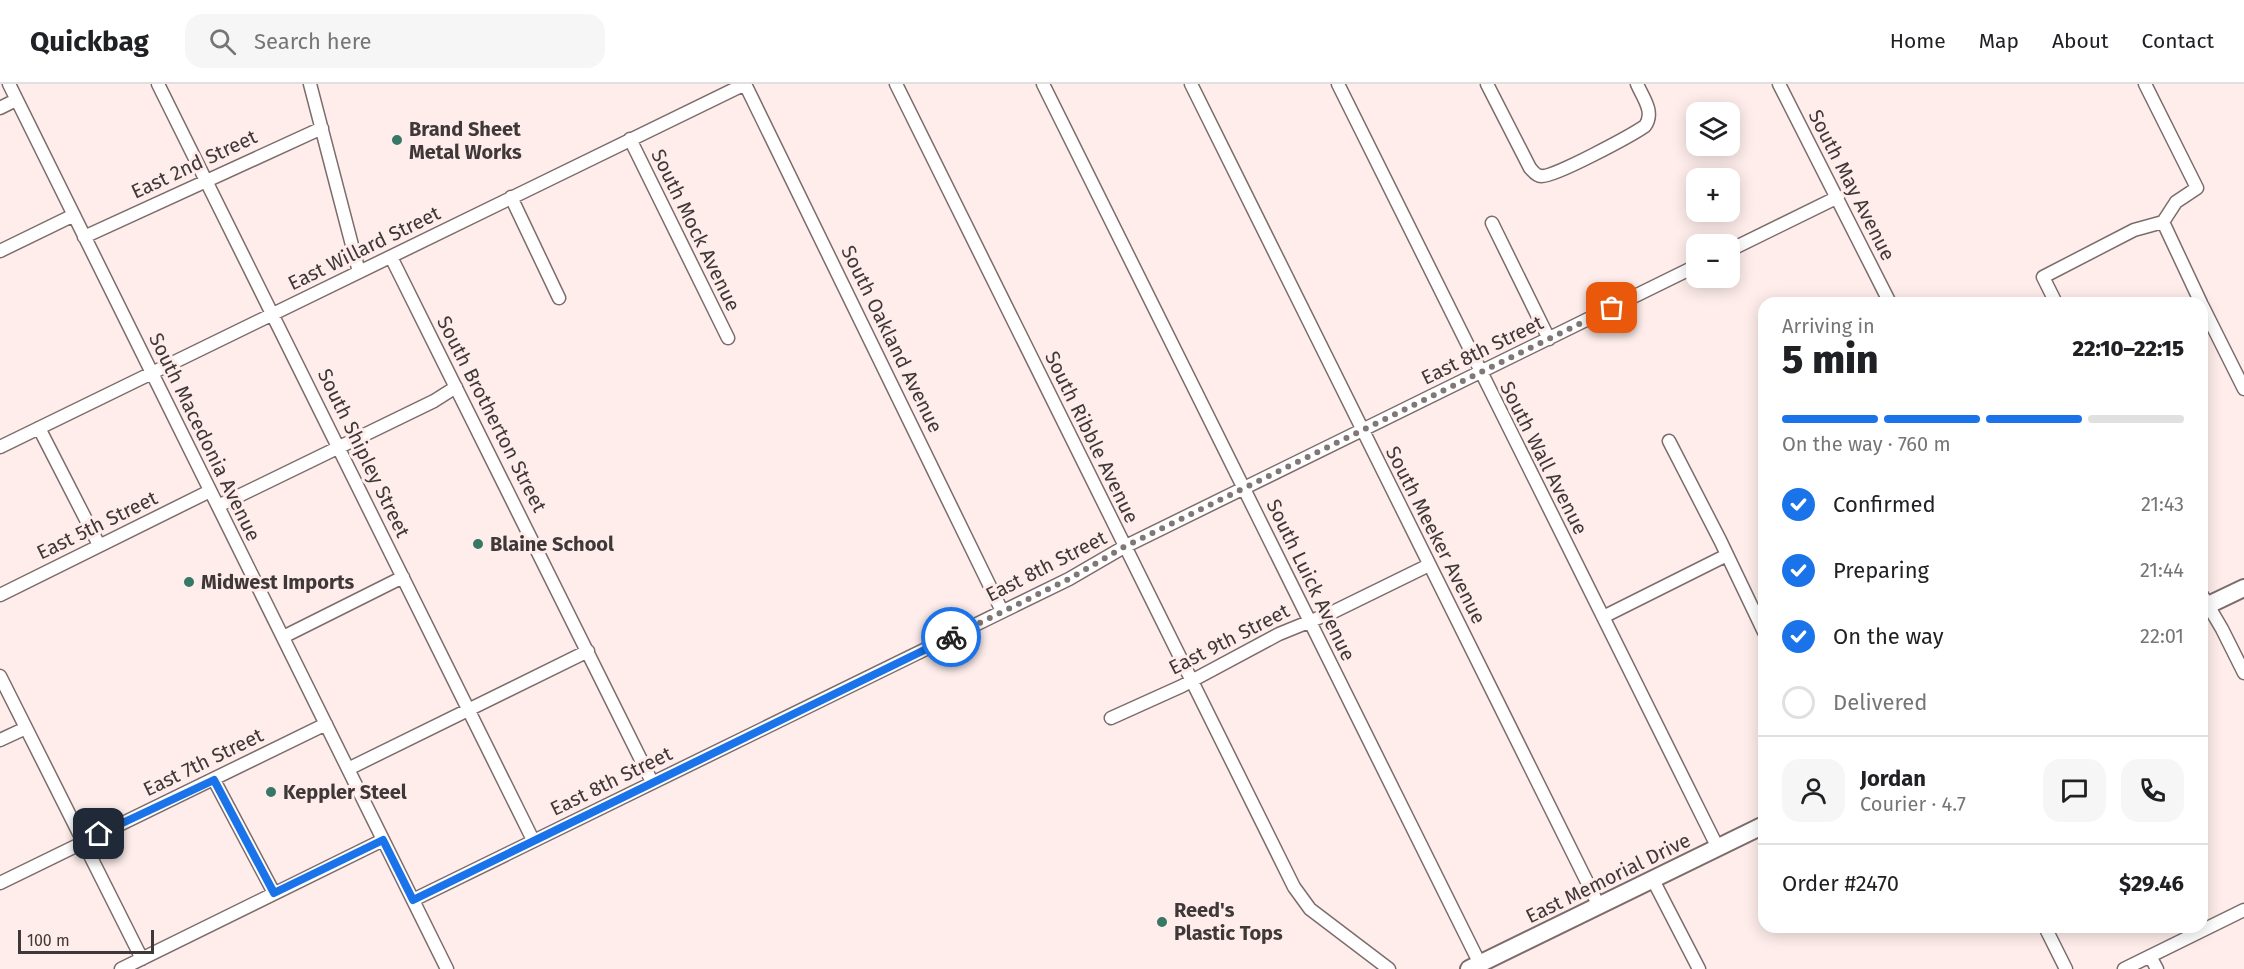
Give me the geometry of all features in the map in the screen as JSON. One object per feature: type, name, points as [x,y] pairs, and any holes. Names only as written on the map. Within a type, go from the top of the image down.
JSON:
[{"type":"main road","points":[[2208,602],[2244,588]]},
{"type":"main road","name":"East Memorial Drive","points":[[1475,966],[1758,828]]},
{"type":"street","name":"South Macedonia Avenue","points":[[9,84],[447,969]]},
{"type":"street","name":"South Shipley Street","points":[[158,84],[533,840]]},
{"type":"street","points":[[310,84],[359,272]]},
{"type":"street","name":"East Willard Street","points":[[0,447],[745,84]]},
{"type":"street","name":"South Oakland Avenue","points":[[745,84],[1002,611]]},
{"type":"street","name":"South Ribble Avenue","points":[[896,84],[1124,547],[1304,902],[1317,915],[1389,969]]},
{"type":"street","name":"South Luick Avenue","points":[[1043,84],[1309,620],[1475,966]]},
{"type":"street","name":"South Meeker Avenue","points":[[1191,84],[1599,906]]},
{"type":"street","name":"South Wall Avenue","points":[[1338,84],[1718,848]]},
{"type":"street","points":[[1487,84],[1530,168],[1538,175],[1550,175],[1645,126],[1649,118],[1648,108],[1636,84]]},
{"type":"street","name":"South May Avenue","points":[[1779,84],[1887,297]]},
{"type":"street","points":[[2053,297],[2043,277],[2134,230],[2163,222],[2175,202],[2197,188],[2145,84]]},
{"type":"street","points":[[0,108],[16,100]]},
{"type":"street","name":"East 2nd Street","points":[[84,237],[321,128]]},
{"type":"street","name":"South Mock Avenue","points":[[630,139],[728,338]]},
{"type":"street","points":[[1740,245],[1838,197]]},
{"type":"street","points":[[512,198],[560,298]]},
{"type":"street","points":[[0,251],[74,215]]},
{"type":"street","points":[[2163,222],[2198,297]]},
{"type":"street","points":[[1491,223],[1549,339]]},
{"type":"street","name":"South Brotherton Street","points":[[391,256],[652,782]]},
{"type":"street","name":"East 8th Street","points":[[413,900],[1069,579],[1124,547],[1686,271]]},
{"type":"street","points":[[2208,318],[2244,389]]},
{"type":"street","points":[[218,506],[434,401],[456,387]]},
{"type":"street","points":[[39,428],[99,545]]},
{"type":"street","points":[[1669,441],[1758,620]]},
{"type":"street","name":"East 5th Street","points":[[0,595],[210,491]]},
{"type":"street","points":[[1603,617],[1727,555]]},
{"type":"street","name":"East 9th Street","points":[[1111,718],[1309,620],[1333,612],[1430,565]]},
{"type":"street","points":[[283,637],[403,577]]},
{"type":"street","points":[[2208,607],[2215,615],[2244,673]]},
{"type":"street","points":[[348,770],[588,651]]},
{"type":"street","points":[[0,676],[141,959]]},
{"type":"street","name":"East 7th Street","points":[[0,883],[326,724]]},
{"type":"street","points":[[0,740],[26,728]]},
{"type":"street","points":[[214,780],[274,893]]},
{"type":"street","points":[[121,969],[383,840]]},
{"type":"street","points":[[1653,880],[1699,969]]},
{"type":"street","points":[[2208,923],[2244,910]]},
{"type":"street","points":[[2048,933],[2066,969]]},
{"type":"street","points":[[2124,969],[2189,933]]},
{"type":"street","points":[[2150,956],[2157,969]]},
{"type":"way so far","points":[[951,637],[1069,579],[1124,547],[1612,308]]},
{"type":"place","name":"Brand Sheet Metal Works","points":[[397,140]]},
{"type":"place","name":"Blaine School","points":[[478,544]]},
{"type":"place","name":"Midwest Imports","points":[[189,582]]},
{"type":"place","name":"Keppler Steel","points":[[271,792]]},
{"type":"place","name":"Reed's Plastic Tops","points":[[1162,922]]},
{"type":"route","points":[[99,834],[214,780],[274,893],[383,840],[413,900],[951,637]]}]
